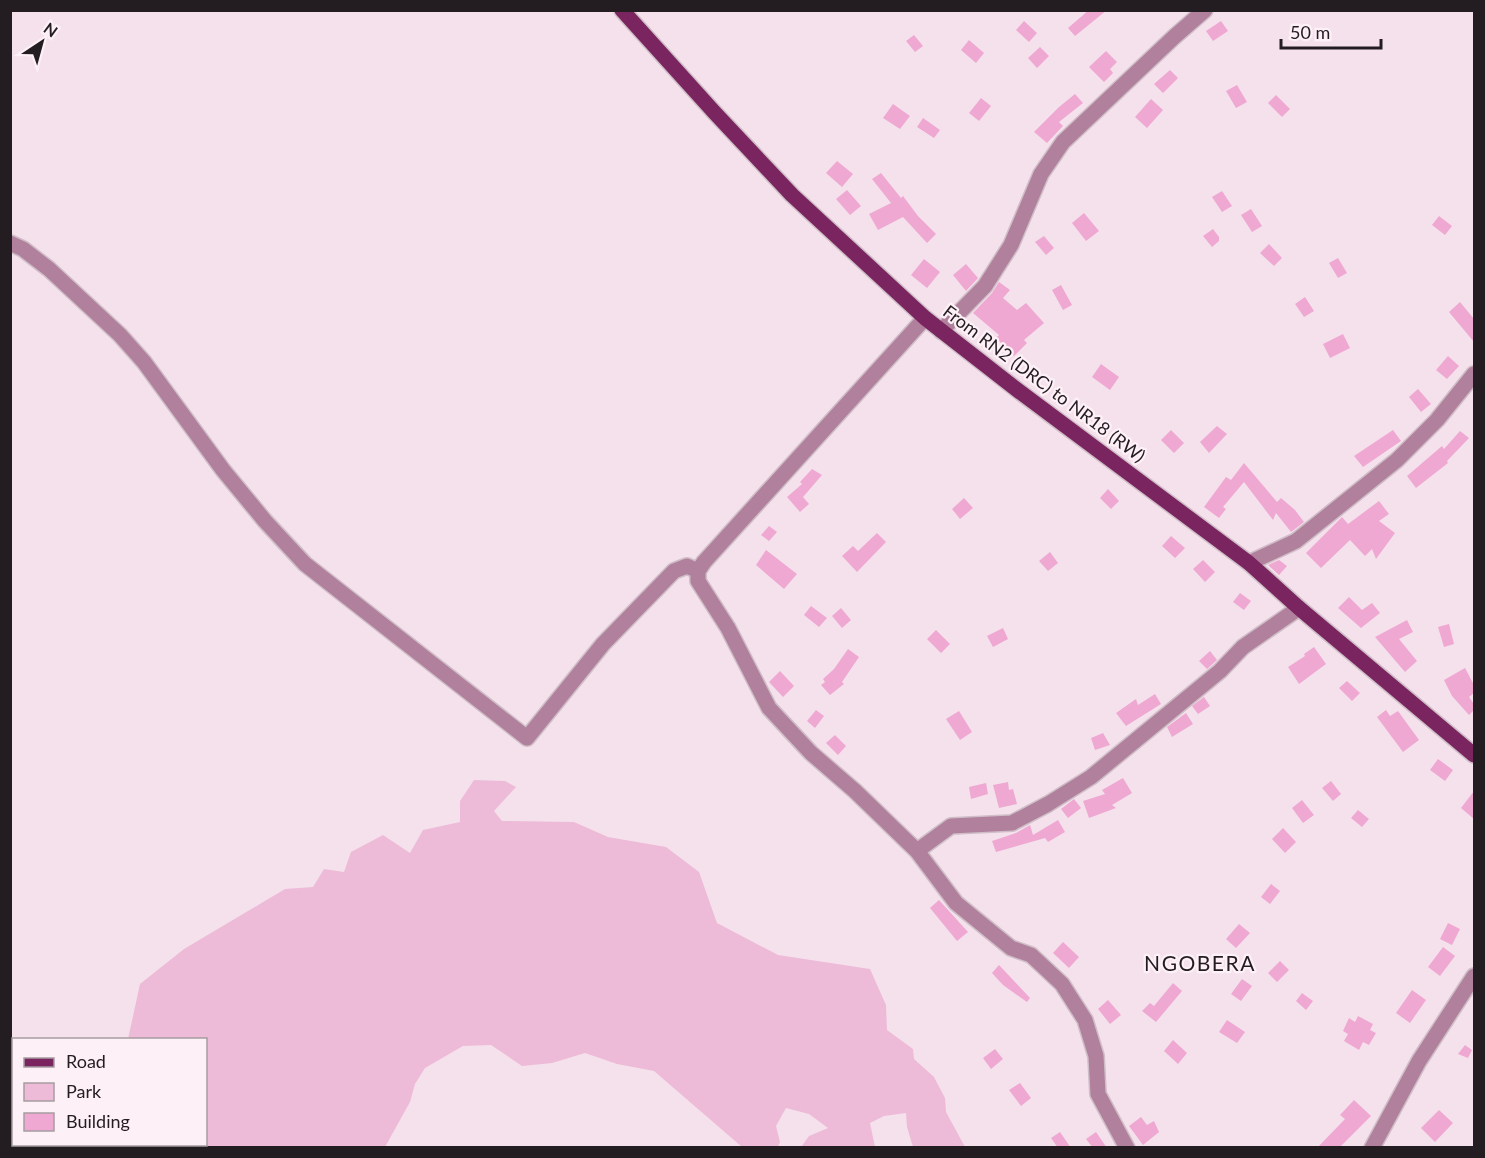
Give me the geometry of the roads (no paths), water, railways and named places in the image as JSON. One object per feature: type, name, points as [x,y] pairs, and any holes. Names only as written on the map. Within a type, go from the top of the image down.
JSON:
[{"type":"main road","name":"From RN2 (DRC) to NR18 (RW)","points":[[622,10],[792,195],[925,318],[1249,563],[1474,755]]},
{"type":"street","points":[[941,331],[985,286],[1011,245],[1041,174],[1063,142],[1205,10]]},
{"type":"street","points":[[10,243],[23,249],[49,269],[120,335],[144,362],[223,470],[265,521],[305,564],[527,738],[603,644],[674,571],[687,566],[698,571]]},
{"type":"street","points":[[925,318],[698,571],[698,581],[728,628],[769,708],[811,753],[855,791],[917,851],[956,903],[1011,948],[1030,955],[1062,984],[1085,1020],[1096,1056],[1098,1094],[1127,1148]]},
{"type":"street","points":[[1249,563],[1296,541],[1397,460],[1437,420],[1474,374]]},
{"type":"street","points":[[917,851],[951,826],[1012,823],[1091,777],[1244,648],[1299,608]]},
{"type":"street","points":[[1372,1148],[1419,1061],[1474,976]]},
{"type":"district","name":"NGOBERA","points":[[1200,964]]}]
